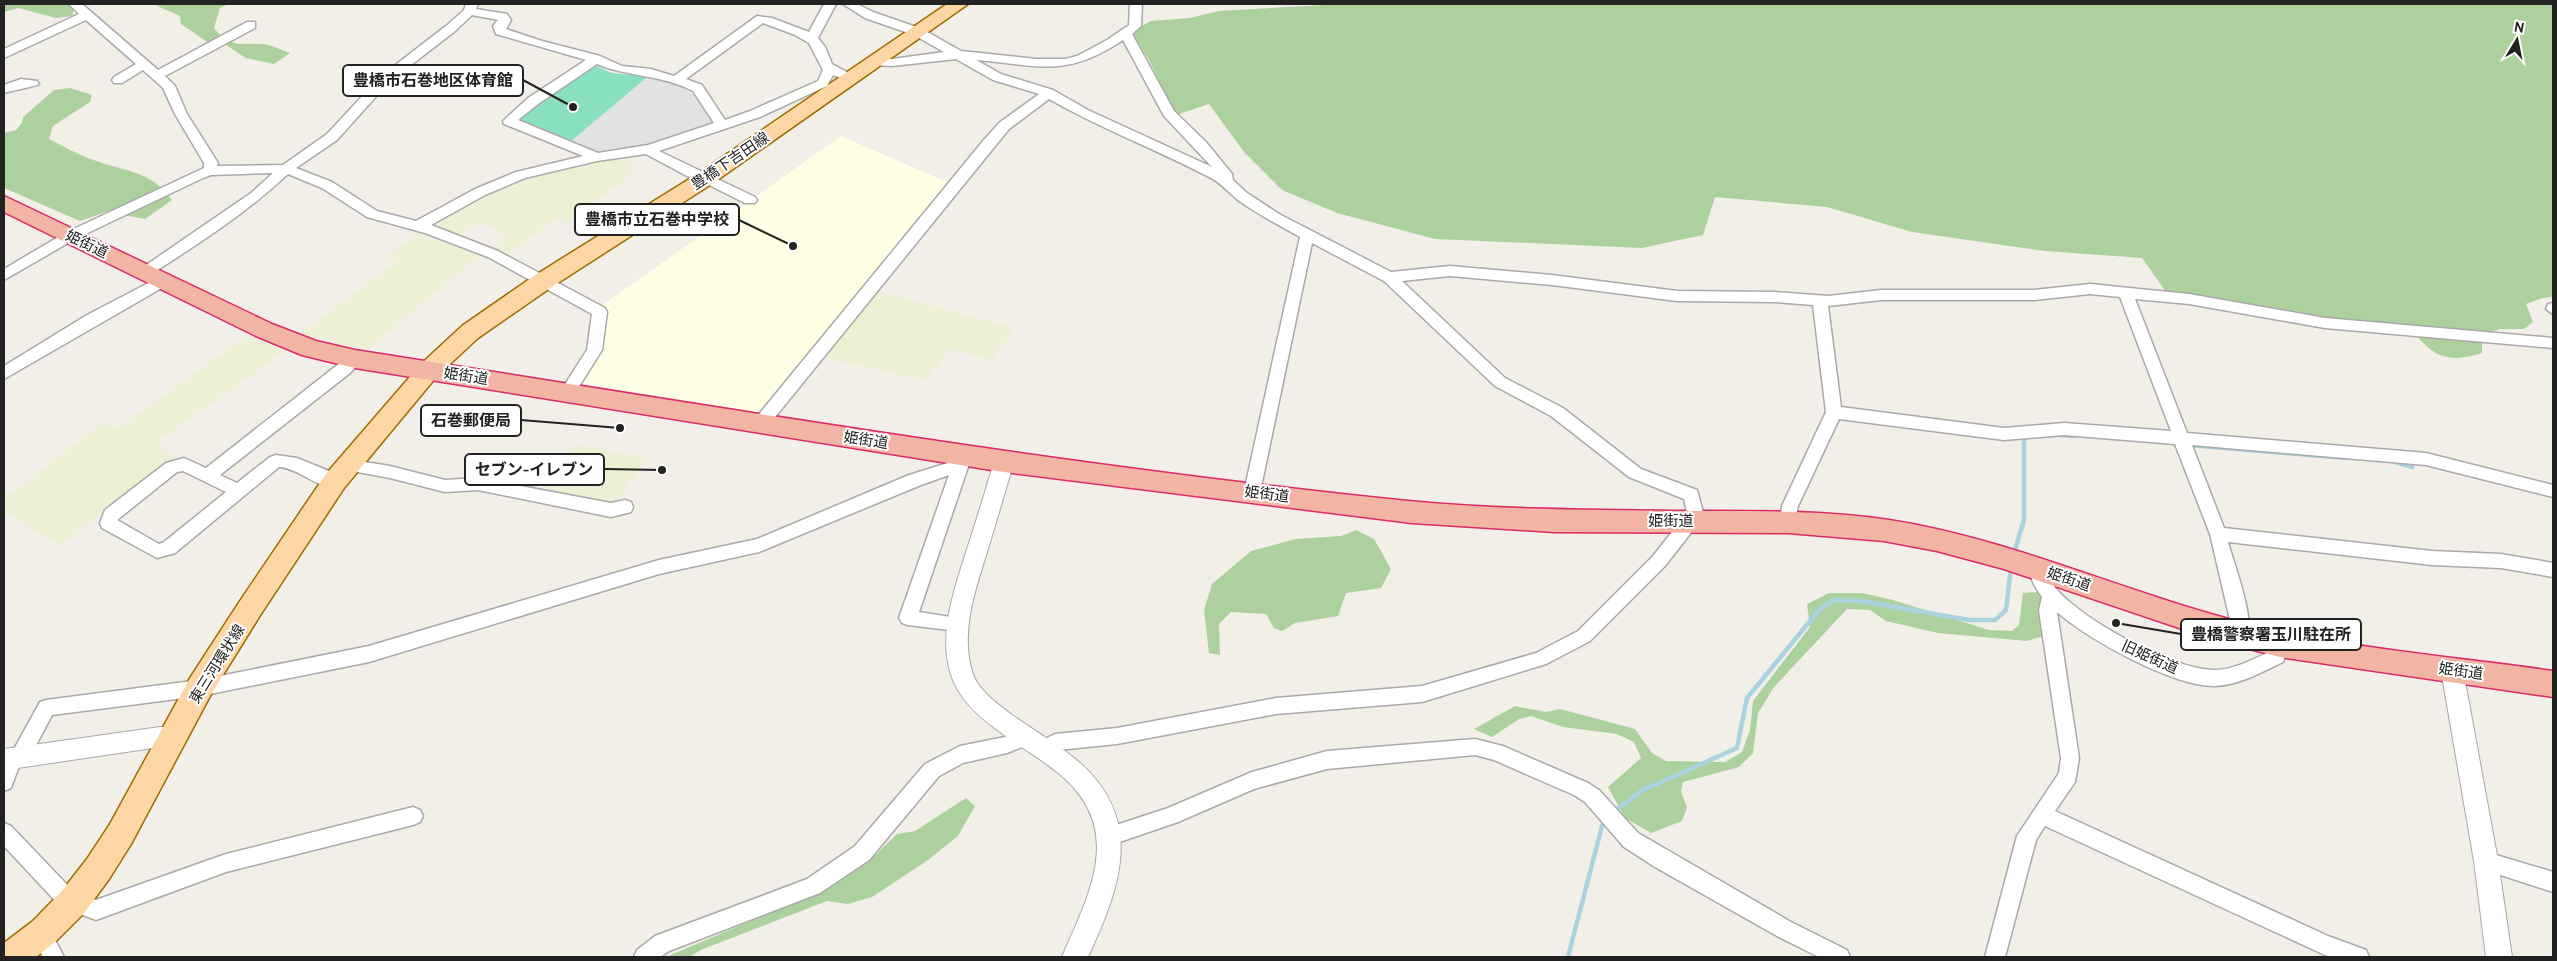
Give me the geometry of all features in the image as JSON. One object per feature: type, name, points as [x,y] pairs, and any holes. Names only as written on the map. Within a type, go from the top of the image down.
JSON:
[{"type":"highway","name":"姫街道","points":[[4,203],[264,330],[311,349],[355,360],[761,423],[962,461],[1004,462],[1412,512],[1476,518],[1788,522],[1884,530],[1937,540],[2022,564],[2241,636],[2280,645],[2553,684]]},
{"type":"main road","name":"豊橋下吉田線","points":[[429,370],[470,332],[542,282],[705,178],[959,4]]},
{"type":"main road","name":"東三河環状線","points":[[11,957],[42,934],[74,902],[96,874],[122,831],[200,688],[341,473],[429,370]]},
{"type":"street","points":[[76,4],[168,86],[181,114],[211,163],[210,172]]},
{"type":"street","points":[[810,40],[830,4]]},
{"type":"street","points":[[851,4],[869,15],[918,32],[997,77],[1049,93],[1083,113],[1182,157],[1226,181],[1260,209],[1389,278],[1430,314],[1500,382],[1557,412],[1635,473],[1692,495],[1696,516],[1689,521],[1659,561],[1584,636],[1540,659],[1422,694],[1276,706],[1117,736],[1055,742],[1044,749]]},
{"type":"street","points":[[875,62],[884,63],[920,57],[958,55],[1066,63],[1126,34],[1135,26],[1136,4]]},
{"type":"street","points":[[4,373],[92,319],[152,276],[195,240],[256,196],[286,169],[342,128],[394,70],[435,41],[471,7],[503,17],[505,20],[499,26],[500,31],[538,44],[596,59],[619,69],[676,80],[698,88],[722,126]]},
{"type":"street","points":[[4,54],[87,15]]},
{"type":"street","points":[[676,80],[761,19],[790,28],[817,44],[822,52],[823,61],[830,69],[852,78]]},
{"type":"street","points":[[158,76],[251,25]]},
{"type":"street","points":[[1126,34],[1169,113],[1217,164],[1226,177],[1226,181]]},
{"type":"street","points":[[596,59],[534,101],[509,121],[597,157]]},
{"type":"street","points":[[118,80],[145,64]]},
{"type":"street","points":[[418,226],[480,192],[521,175],[597,157],[650,149],[755,114],[823,83],[830,69]]},
{"type":"street","points":[[4,89],[21,83],[32,84]]},
{"type":"street","points":[[761,423],[988,144],[1004,126],[1049,93]]},
{"type":"street","points":[[650,149],[651,152],[750,200]]},
{"type":"street","points":[[4,275],[70,236],[167,188],[210,172],[286,169],[327,185],[381,218],[418,226],[493,254],[526,270],[542,282],[600,312],[594,350],[568,392]]},
{"type":"street","points":[[1252,492],[1306,239],[1310,237]]},
{"type":"street","points":[[1389,278],[1450,271],[1552,280],[1677,296],[1775,297],[1820,300],[1881,295],[2005,296],[2090,289],[2189,299],[2325,323],[2553,342]]},
{"type":"street","points":[[2125,292],[2218,534],[2240,619],[2241,636]]},
{"type":"street","points":[[1788,522],[1790,506],[1834,412],[1820,300]]},
{"type":"street","points":[[207,476],[345,370],[355,360]]},
{"type":"street","points":[[1834,412],[2004,434],[2064,429],[2183,443],[2418,458],[2553,491]]},
{"type":"street","points":[[238,491],[184,464],[172,467],[111,516],[108,523],[157,551],[169,548],[276,460],[285,460],[323,479],[341,473],[390,472],[445,486],[478,484],[611,510],[625,507]]},
{"type":"street","points":[[958,624],[908,618],[962,461]]},
{"type":"street","points":[[4,782],[12,759],[46,708],[200,688],[369,654],[659,567],[759,545],[962,461]]},
{"type":"street","points":[[1004,462],[958,624],[957,651],[962,675],[978,701],[1025,737],[1063,761],[1084,781],[1098,801],[1108,837],[1109,858],[1104,888],[1075,957]]},
{"type":"street","points":[[2218,534],[2432,558],[2501,561],[2553,570]]},
{"type":"street","name":"旧姫街道","points":[[2022,564],[2041,581],[2050,595],[2082,621],[2116,642],[2155,662],[2196,676],[2228,677],[2277,657],[2280,645]]},
{"type":"street","points":[[1995,957],[2027,836],[2068,776],[2070,758],[2048,610],[2050,595]]},
{"type":"street","points":[[2452,670],[2486,862],[2499,957]]},
{"type":"street","points":[[12,759],[160,736],[174,737]]},
{"type":"street","points":[[644,957],[662,943],[814,886],[862,854],[932,770],[960,754],[1007,745],[1025,737]]},
{"type":"street","points":[[1108,837],[1171,816],[1252,781],[1296,767],[1327,760],[1415,754],[1458,747],[1475,747],[1496,752],[1581,789],[1592,796],[1631,840],[1662,860],[1840,957]]},
{"type":"street","points":[[2041,814],[2325,945],[2359,957]]},
{"type":"street","points":[[4,832],[67,899],[96,910],[226,863],[413,816]]},
{"type":"street","points":[[2486,862],[2553,882]]},
{"type":"street","points":[[42,934],[54,957]]},
{"type":"shaded area","points":[[647,77],[689,90],[703,104],[715,127],[647,148],[600,154],[570,142]]},
{"type":"shaded area","points":[[841,136],[951,184],[762,413],[579,383],[600,307]]},
{"type":"shaded area","points":[[629,156],[633,173],[566,224],[554,219],[508,256],[491,249],[508,236],[480,222],[460,235],[428,224],[482,195],[565,166]]},
{"type":"shaded area","points":[[420,231],[481,255],[367,350],[301,333],[397,261],[387,256]]},
{"type":"shaded area","points":[[873,290],[1015,328],[991,361],[951,349],[926,380],[819,357]]},
{"type":"shaded area","points":[[248,335],[285,351],[156,443],[176,457],[60,546],[4,512],[4,499],[101,424],[120,427]]},
{"type":"shaded area","points":[[574,444],[648,458],[612,506],[542,493]]},
{"type":"green space","points":[[4,4],[76,4],[72,16],[56,18],[18,8],[4,12]]},
{"type":"green space","points":[[146,4],[228,4],[220,8],[214,28],[225,39],[242,44],[273,46],[290,53],[274,64],[246,58],[226,45],[207,42],[181,24],[180,16],[155,5]]},
{"type":"green space","points":[[1343,4],[2553,4],[2553,297],[2543,298],[2526,304],[2533,322],[2524,329],[2500,329],[2482,335],[2482,353],[2450,358],[2433,351],[2410,327],[2299,314],[2166,292],[2142,258],[2045,251],[1912,232],[1827,207],[1715,197],[1703,235],[1642,248],[1435,239],[1337,213],[1282,190],[1244,152],[1209,104],[1176,115],[1149,60],[1131,32],[1151,21],[1190,18],[1219,11]]},
{"type":"green space","points":[[594,65],[612,73],[647,77],[689,90],[600,154],[515,120]]},
{"type":"green space","points":[[70,88],[92,95],[90,102],[53,126],[49,139],[85,157],[145,177],[154,182],[172,200],[145,219],[106,212],[80,221],[4,188],[4,133],[16,130],[22,123],[23,117],[54,90]]},
{"type":"green space","points":[[1356,530],[1374,539],[1391,569],[1381,588],[1346,593],[1338,616],[1295,623],[1282,631],[1274,628],[1266,614],[1231,612],[1219,624],[1220,655],[1209,653],[1204,610],[1212,584],[1251,551],[1296,539],[1341,536]]},
{"type":"green space","points":[[2038,592],[2043,600],[2044,636],[2027,641],[1938,633],[1886,621],[1870,610],[1847,609],[1774,687],[1758,713],[1753,753],[1739,767],[1683,782],[1681,791],[1687,808],[1682,821],[1651,833],[1625,818],[1608,787],[1641,758],[1634,742],[1617,734],[1563,727],[1531,716],[1519,719],[1492,737],[1474,729],[1515,706],[1546,712],[1560,709],[1635,729],[1652,753],[1666,761],[1725,762],[1742,752],[1750,730],[1753,701],[1810,627],[1807,604],[1829,593],[1862,593],[1893,600],[1989,630],[2012,631],[2019,625],[2023,593]]},
{"type":"green space","points":[[966,798],[975,806],[958,836],[928,860],[872,897],[848,904],[827,901],[703,949],[689,957],[666,957],[823,890],[867,863],[897,834],[915,831]]},
{"type":"waterway","points":[[2059,435],[2074,436]]},
{"type":"waterway","points":[[2014,553],[2024,520],[2024,437],[2027,437]]},
{"type":"waterway","points":[[2188,445],[2346,458]]},
{"type":"waterway","points":[[2395,462],[2412,467]]},
{"type":"waterway","points":[[1614,812],[1641,791],[1737,748],[1747,698],[1819,610],[1833,600],[1861,601],[1969,620],[1995,620],[2006,610],[2011,568]]},
{"type":"waterway","points":[[1568,957],[1602,826],[1606,821]]},
{"type":"place","name":"豊橋市石巻地区体育館","points":[[573,107]]},
{"type":"place","name":"豊橋市立石巻中学校","points":[[793,246]]},
{"type":"place","name":"石巻郵便局","points":[[620,428]]},
{"type":"place","name":"セブン-イレブン","points":[[662,470]]},
{"type":"place","name":"豊橋警察署玉川駐在所","points":[[2116,623]]}]
